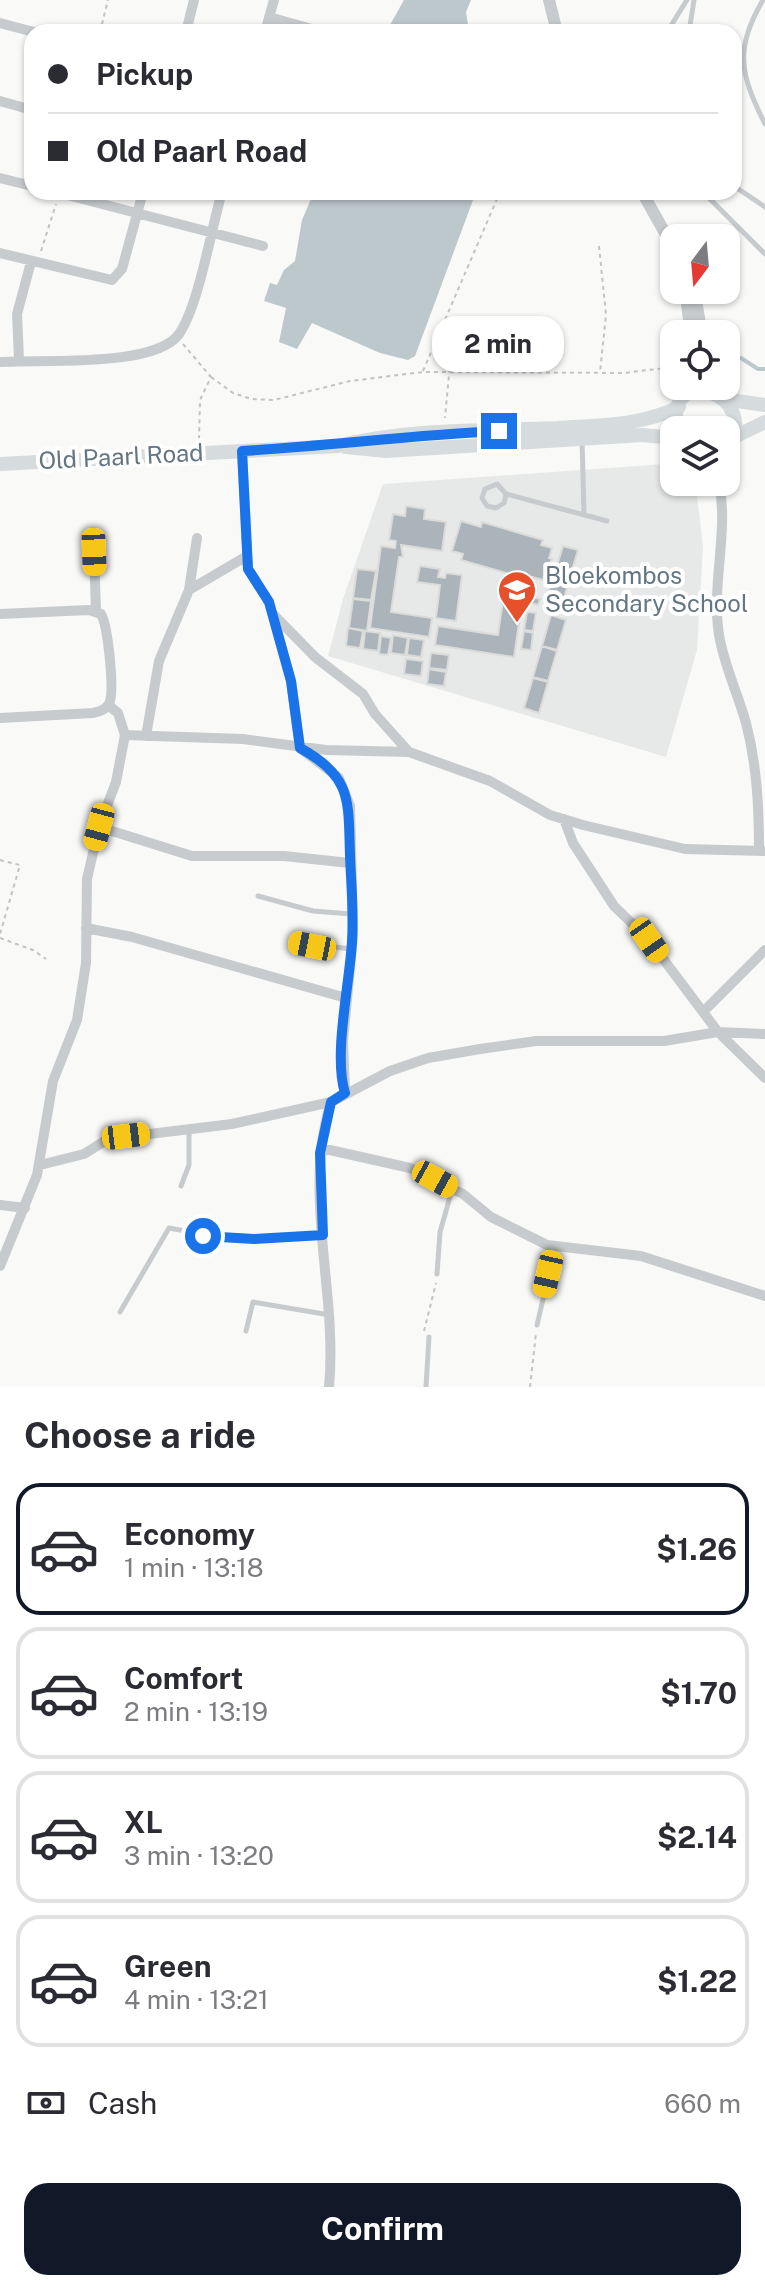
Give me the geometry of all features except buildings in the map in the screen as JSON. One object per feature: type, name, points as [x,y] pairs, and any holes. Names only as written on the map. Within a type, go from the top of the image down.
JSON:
[{"type":"main road","name":"Old Paarl Road","points":[[740,398],[765,405]]},
{"type":"main road","name":"Old Paarl Road","points":[[581,433],[641,421],[679,400]]},
{"type":"main road","points":[[740,437],[764,426]]},
{"type":"main road","name":"Old Paarl Road","points":[[0,464],[338,446],[386,437],[581,433],[660,437]]},
{"type":"street","points":[[188,24],[194,0]]},
{"type":"street","points":[[267,24],[274,0]]},
{"type":"street","points":[[549,0],[555,24]]},
{"type":"street","points":[[269,17],[294,24]]},
{"type":"street","points":[[1,27],[24,30]]},
{"type":"street","points":[[0,101],[24,108]]},
{"type":"street","points":[[0,178],[24,184]]},
{"type":"street","points":[[85,200],[210,235],[263,246]]},
{"type":"street","points":[[0,253],[106,280],[116,278],[141,200]]},
{"type":"street","points":[[0,362],[144,355],[177,336],[188,315],[220,200]]},
{"type":"street","points":[[646,200],[660,224]]},
{"type":"street","points":[[19,360],[17,314],[34,263]]},
{"type":"street","points":[[242,451],[248,569],[272,613],[291,681],[300,748],[327,766],[347,794],[352,949],[346,998],[342,1083],[345,1093]]},
{"type":"street","points":[[125,735],[243,739],[300,748],[409,752],[490,781],[531,806],[564,819],[676,847],[762,851],[755,772],[747,727],[719,636],[722,496]]},
{"type":"street","points":[[146,736],[159,661],[189,590],[197,538]]},
{"type":"street","points":[[94,552],[96,611]]},
{"type":"street","points":[[189,590],[247,556]]},
{"type":"street","points":[[0,614],[96,611],[101,614],[107,627],[108,705]]},
{"type":"street","points":[[272,613],[315,657],[363,694],[375,714],[409,752]]},
{"type":"street","points":[[0,718],[93,713],[108,705]]},
{"type":"street","points":[[0,1266],[40,1165],[51,1091],[82,995],[86,928],[84,899],[99,827],[116,782],[125,735],[118,713],[108,705]]},
{"type":"street","points":[[564,819],[573,843],[614,906],[649,940],[718,1032],[765,1078]]},
{"type":"street","points":[[99,827],[192,856],[284,856],[350,863]]},
{"type":"street","points":[[86,928],[132,937],[346,998]]},
{"type":"street","points":[[703,1012],[765,950]]},
{"type":"street","points":[[40,1165],[84,1154],[108,1139],[232,1124],[331,1102],[345,1093],[428,1058],[536,1041],[664,1041],[718,1032],[765,1034]]},
{"type":"street","points":[[329,1387],[331,1315],[323,1235],[321,1148],[331,1102]]},
{"type":"street","points":[[321,1148],[381,1159],[453,1189],[491,1217],[555,1248],[641,1256],[765,1296]]},
{"type":"street","points":[[0,1205],[25,1208]]},
{"type":"lane","points":[[672,24],[687,0]]},
{"type":"lane","points":[[690,24],[694,0]]},
{"type":"lane","points":[[763,0],[748,26],[742,46],[750,95],[765,124]]},
{"type":"lane","points":[[742,191],[765,207]]},
{"type":"lane","points":[[711,200],[765,254]]},
{"type":"lane","points":[[581,433],[584,514]]},
{"type":"lane","points":[[506,494],[504,503],[496,508],[487,506],[482,498],[485,489],[493,484],[502,486],[506,494],[607,521]]},
{"type":"lane","points":[[258,896],[300,909],[352,914]]},
{"type":"lane","points":[[294,942],[352,949]]},
{"type":"lane","points":[[181,1186],[189,1165],[189,1128]]},
{"type":"lane","points":[[437,1274],[440,1232],[453,1189]]},
{"type":"lane","points":[[120,1312],[169,1228],[224,1238],[323,1235]]},
{"type":"lane","points":[[537,1325],[555,1248]]},
{"type":"lane","points":[[246,1331],[253,1302],[291,1311],[331,1315]]},
{"type":"lane","points":[[426,1387],[429,1337]]},
{"type":"path","points":[[102,24],[108,0]]},
{"type":"path","points":[[34,263],[54,200]]},
{"type":"path","points":[[423,372],[497,200]]},
{"type":"path","points":[[599,246],[606,315],[599,373]]},
{"type":"path","points":[[177,336],[211,377],[233,393],[251,399],[274,400],[350,381],[423,372],[599,373],[660,368]]},
{"type":"path","points":[[437,342],[451,353],[444,425]]},
{"type":"path","points":[[199,438],[200,400],[211,377]]},
{"type":"path","points":[[0,860],[20,865],[0,936],[46,959]]},
{"type":"path","points":[[429,1337],[424,1331],[437,1274]]},
{"type":"path","points":[[530,1387],[537,1325]]},
{"type":"shaded area","points":[[404,0],[471,0],[466,12],[468,24],[390,24]]},
{"type":"shaded area","points":[[311,200],[473,200],[415,356],[408,360],[380,353],[312,323],[297,349],[279,342],[286,308],[264,301],[270,283],[277,285],[284,270],[295,261],[302,220]]},
{"type":"shaded area","name":"Bloekombos Secondary School","points":[[660,464],[660,496],[697,496],[703,546],[697,650],[666,757],[328,656],[343,599],[383,484]]},
{"type":"waterway","points":[[741,358],[758,369],[765,369]]},
{"type":"place","name":"Bloekombos Secondary School","points":[[517,624]]},
{"type":"route","points":[[203,1236],[254,1239],[323,1235],[320,1153],[331,1102],[345,1093],[342,1083],[343,1040],[353,937],[350,806],[339,778],[316,757],[300,748],[291,681],[269,602],[248,569],[248,521],[242,451],[338,446],[386,437],[499,431]]}]
